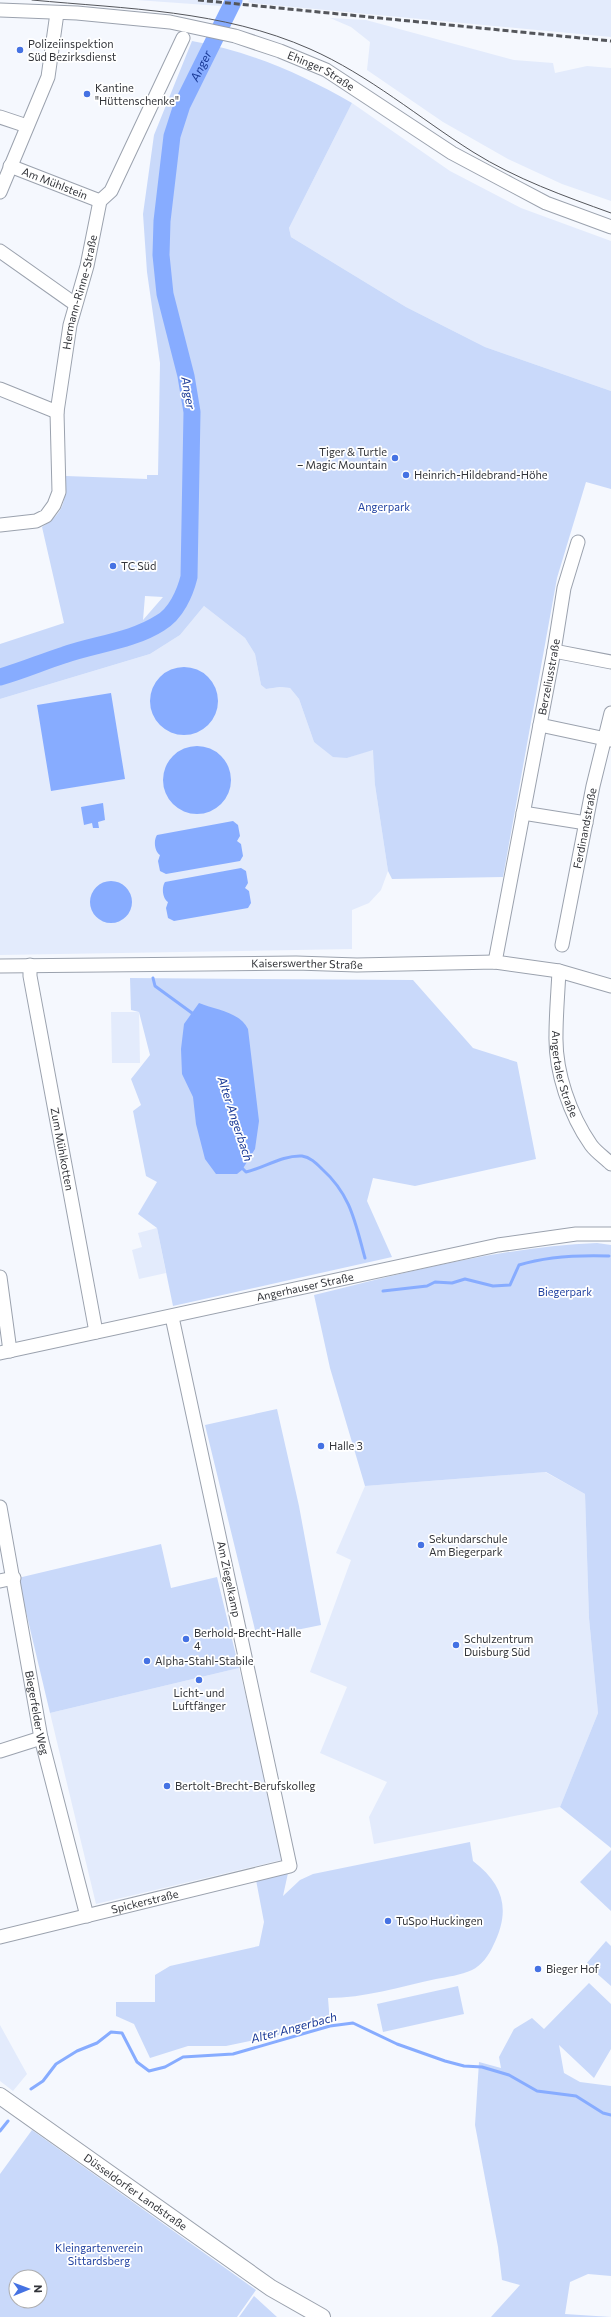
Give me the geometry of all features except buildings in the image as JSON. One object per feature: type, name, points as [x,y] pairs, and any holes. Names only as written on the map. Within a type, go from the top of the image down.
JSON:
[{"type":"main road","name":"Düsseldorfer Landstraße","points":[[0,2096],[271,2288],[305,2317]]},
{"type":"main road","name":"Düsseldorfer Landstraße","points":[[271,2288],[322,2317]]},
{"type":"street","name":"Ehinger Straße","points":[[0,10],[57,12],[170,22],[235,36],[280,51],[326,70],[452,153],[546,203],[611,227]]},
{"type":"street","points":[[0,192],[48,77],[57,25],[57,12]]},
{"type":"street","points":[[100,201],[111,191],[183,38]]},
{"type":"street","points":[[0,117],[27,126]]},
{"type":"street","name":"Am Mühlstein","points":[[10,166],[100,201]]},
{"type":"street","name":"Hermann-Rinne-Straße","points":[[0,525],[36,521],[46,516],[54,505],[59,492],[57,412],[70,325],[87,266],[100,201]]},
{"type":"street","points":[[0,251],[75,304]]},
{"type":"street","points":[[0,389],[57,412]]},
{"type":"street","name":"Berzeliusstraße","points":[[495,962],[522,813],[554,651],[564,588],[578,542]]},
{"type":"street","points":[[554,651],[611,662]]},
{"type":"street","name":"Ferdinandstraße","points":[[562,945],[586,823],[607,739],[611,713]]},
{"type":"street","points":[[540,725],[607,739]]},
{"type":"street","points":[[522,813],[586,823]]},
{"type":"street","name":"Kaiserswerther Straße","points":[[0,966],[296,963],[357,965],[495,962],[559,971],[611,986]]},
{"type":"street","name":"Zum Mühlkotten","points":[[30,965],[30,976],[96,1332]]},
{"type":"street","name":"Angertaler Straße","points":[[559,971],[556,1036],[557,1056],[564,1085],[571,1107],[592,1146],[611,1164]]},
{"type":"street","name":"Angerhauser Straße","points":[[5,1352],[172,1317],[498,1245],[576,1234],[611,1234]]},
{"type":"street","points":[[0,1276],[5,1352]]},
{"type":"street","name":"Am Ziegelkamp","points":[[172,1317],[290,1866]]},
{"type":"street","name":"Biegerfelder Weg","points":[[0,1507],[14,1578],[41,1738],[87,1916]]},
{"type":"street","points":[[0,1581],[14,1578]]},
{"type":"street","points":[[0,1751],[41,1738]]},
{"type":"street","name":"Spickerstraße","points":[[0,1938],[290,1866]]},
{"type":"shaded area","points":[[136,0],[222,0],[221,6]]},
{"type":"shaded area","points":[[249,0],[611,0],[611,37],[252,3],[248,2]]},
{"type":"shaded area","points":[[330,18],[366,20],[514,60],[553,63],[555,73],[587,66],[611,68],[611,201],[562,184],[508,159],[443,122],[367,70],[370,42],[351,27]]},
{"type":"shaded area","points":[[352,103],[450,171],[521,208],[611,241],[611,391],[485,347],[406,307],[291,237],[289,228]]},
{"type":"shaded area","points":[[204,606],[245,638],[255,654],[261,685],[266,689],[280,687],[290,688],[299,699],[314,742],[347,758],[374,749],[375,785],[388,871],[381,890],[369,903],[352,910],[352,949],[0,955],[0,699],[150,654],[180,635]]},
{"type":"shaded area","points":[[111,1012],[139,1012],[140,1063],[112,1063]]},
{"type":"shaded area","points":[[157,1228],[166,1273],[139,1279],[132,1250],[142,1247],[138,1233]]},
{"type":"shaded area","name":"Schulzentrum Duisburg Süd","points":[[545,1472],[585,1494],[589,1618],[598,1713],[560,1807],[374,1844],[369,1817],[387,1782],[320,1753],[347,1687],[310,1672],[351,1560],[336,1553],[365,1486]]},
{"type":"shaded area","name":"Bertolt-Brecht-Berufskolleg","points":[[239,1668],[285,1859],[96,1904],[50,1713]]},
{"type":"shaded area","points":[[0,2025],[27,2074],[13,2091],[0,2081]]},
{"type":"green space","name":"Angerpark","points":[[192,41],[213,45],[254,57],[294,73],[333,92],[352,103],[289,228],[291,237],[406,307],[485,347],[611,391],[611,489],[586,482],[557,578],[503,877],[392,879],[388,871],[375,785],[373,750],[347,758],[333,757],[314,742],[299,699],[290,688],[280,687],[266,689],[261,685],[255,654],[245,638],[204,606],[180,635],[150,654],[0,699],[0,644],[64,623],[42,527],[50,522],[62,506],[65,493],[66,476],[147,479],[147,475],[158,475],[160,363],[147,272],[143,214],[154,135]],"holes":[[[145,596],[163,597],[143,620]]]},
{"type":"green space","points":[[130,978],[413,980],[473,1048],[517,1062],[536,1159],[415,1186],[373,1178],[367,1201],[392,1257],[173,1306],[157,1228],[138,1214],[157,1182],[146,1176],[133,1111],[141,1105],[131,1079],[150,1055],[139,1012],[131,1010]]},
{"type":"green space","name":"Biegerpark","points":[[597,1243],[611,1245],[611,1848],[560,1807],[598,1713],[589,1618],[585,1494],[546,1472],[365,1486],[330,1368],[314,1295],[419,1269],[490,1255],[561,1245]]},
{"type":"green space","points":[[277,1409],[299,1506],[321,1625],[257,1638],[205,1425]]},
{"type":"green space","points":[[161,1544],[171,1588],[217,1577],[239,1668],[50,1713],[18,1578]]},
{"type":"green space","name":"TuSpo Huckingen","points":[[470,1842],[473,1861],[492,1879],[498,1889],[503,1910],[499,1933],[491,1949],[482,1963],[472,1970],[459,1975],[382,1992],[342,1998],[328,1998],[330,2024],[226,2046],[188,2046],[150,2058],[134,2024],[116,2016],[116,2002],[155,2002],[155,1975],[170,1966],[259,1946],[264,1922],[256,1880],[288,1873],[283,1896],[300,1880],[313,1874]]},
{"type":"green space","points":[[611,1850],[611,1911],[580,1882]]},
{"type":"green space","points":[[606,1941],[611,1946],[611,1986],[586,1964]]},
{"type":"green space","points":[[589,1983],[611,2004],[611,2049],[594,2078],[559,2045],[564,2073],[580,2082],[611,2086],[611,2276],[588,2274],[570,2282],[565,2314],[611,2317],[491,2317],[520,2285],[502,2280],[498,2247],[475,2125],[479,2062],[501,2068],[499,2057],[514,2029],[532,2018],[544,2029]]},
{"type":"green space","points":[[458,1986],[464,2014],[383,2032],[377,2004]]},
{"type":"green space","name":"Kleingartenverein Sittardsberg","points":[[32,2130],[256,2290],[237,2317],[0,2317],[0,2174]]},
{"type":"green space","points":[[254,2296],[277,2317],[239,2317]]},
{"type":"water","points":[[184,667],[197,670],[208,677],[215,688],[218,701],[215,714],[208,725],[197,732],[184,735],[171,732],[160,725],[153,714],[150,701],[153,688],[160,677],[171,670]]},
{"type":"water","points":[[111,693],[125,779],[51,791],[37,705]]},
{"type":"water","points":[[197,746],[210,749],[221,756],[228,767],[231,780],[228,793],[221,804],[210,811],[197,814],[184,811],[173,804],[166,793],[163,780],[166,767],[173,756],[184,749]]},
{"type":"water","points":[[103,803],[105,820],[98,822],[99,828],[93,828],[92,823],[84,825],[81,807]]},
{"type":"water","points":[[233,821],[238,825],[240,836],[237,841],[241,844],[243,856],[240,861],[166,874],[160,871],[158,861],[160,855],[158,854],[155,843],[157,835]]},
{"type":"water","points":[[241,868],[246,871],[248,883],[245,888],[249,891],[251,903],[248,908],[174,921],[168,918],[166,908],[168,902],[166,901],[163,890],[165,882]]},
{"type":"water","points":[[107,881],[115,881],[123,884],[129,890],[132,902],[129,914],[123,920],[115,923],[107,923],[99,920],[93,914],[90,906],[90,898],[93,890],[99,884]]},
{"type":"water","points":[[199,1003],[233,1015],[244,1023],[248,1029],[259,1121],[255,1149],[242,1170],[237,1174],[216,1174],[205,1159],[196,1124],[193,1097],[182,1074],[181,1049],[184,1024]]},
{"type":"waterway","name":"Anger","points":[[0,677],[76,651],[125,638],[149,629],[166,619],[171,614],[179,603],[185,590],[189,577],[192,412],[186,376],[165,294],[161,255],[162,221],[172,136],[182,105],[234,0]]},
{"type":"waterway","name":"Alter Angerbach","points":[[153,978],[155,986],[192,1013],[193,1017]]},
{"type":"waterway","name":"Alter Angerbach","points":[[241,1167],[246,1172],[295,1156],[302,1156],[313,1161],[332,1179],[346,1199],[355,1221],[365,1258]]},
{"type":"waterway","name":"Alter Angerbach","points":[[383,1291],[427,1286],[435,1282],[452,1283],[465,1279],[493,1286],[510,1285],[519,1265],[564,1257],[609,1256]]},
{"type":"waterway","name":"Alter Angerbach","points":[[31,2089],[43,2081],[56,2064],[77,2051],[97,2043],[111,2032],[122,2033],[137,2062],[149,2071],[165,2067],[183,2057],[233,2054],[330,2026],[353,2023],[397,2044],[445,2061],[464,2066],[482,2067],[509,2075],[537,2091],[576,2096],[603,2113],[611,2115]]},
{"type":"waterway","name":"Alter Angerbach","points":[[0,2131],[8,2121]]},
{"type":"tram line","points":[[32,0],[174,13],[243,26],[277,36],[332,59],[353,71],[489,162],[523,179],[611,213]]},
{"type":"railway","points":[[198,0],[611,41]]},
{"type":"place","name":"Polizeiinspektion Süd Bezirksdienst","points":[[20,50]]},
{"type":"place","name":"Kantine \"Hüttenschenke\"","points":[[87,94]]},
{"type":"place","name":"Tiger & Turtle – Magic Mountain","points":[[395,458]]},
{"type":"place","name":"Heinrich-Hildebrand-Höhe","points":[[406,475]]},
{"type":"place","name":"TC Süd","points":[[113,566]]},
{"type":"place","name":"Halle 3","points":[[321,1446]]},
{"type":"place","name":"Sekundarschule Am Biegerpark","points":[[421,1545]]},
{"type":"place","name":"Berhold-Brecht-Halle 4","points":[[186,1639]]},
{"type":"place","name":"Schulzentrum Duisburg Süd","points":[[456,1645]]},
{"type":"place","name":"Alpha-Stahl-Stabile","points":[[147,1661]]},
{"type":"place","name":"Licht- und Luftfänger","points":[[199,1680]]},
{"type":"place","name":"Bertolt-Brecht-Berufskolleg","points":[[167,1786]]},
{"type":"place","name":"TuSpo Huckingen","points":[[388,1921]]},
{"type":"place","name":"Bieger Hof","points":[[538,1969]]}]
